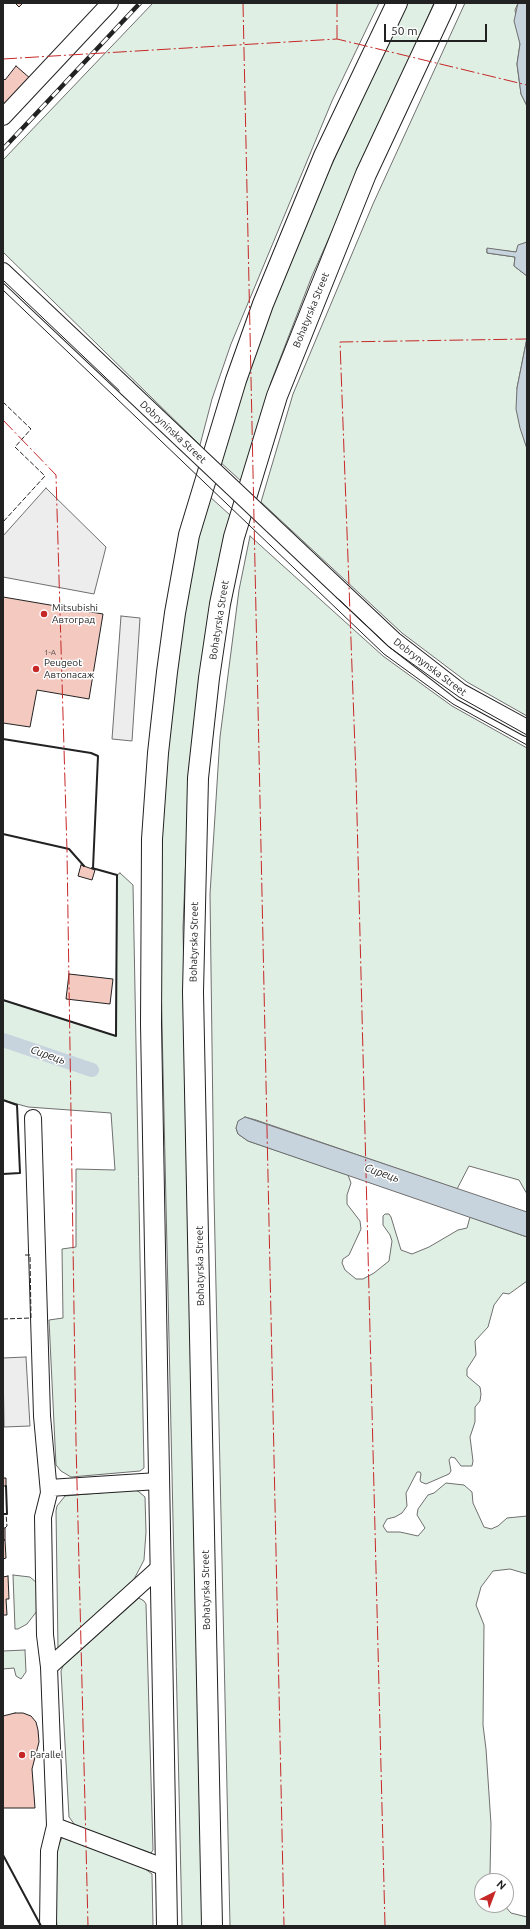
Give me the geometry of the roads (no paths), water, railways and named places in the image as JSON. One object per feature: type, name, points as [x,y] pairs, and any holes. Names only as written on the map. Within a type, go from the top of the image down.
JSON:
[{"type":"main road","points":[[167,1926],[159,1568],[151,1024],[152,839],[158,753],[175,613],[189,535],[236,380],[263,304],[324,156],[397,3]]},
{"type":"main road","name":"Bohatyrska Street","points":[[212,1926],[204,1462],[193,992],[198,778],[209,678],[220,604],[234,537],[277,396],[366,174],[446,3]]},
{"type":"street","points":[[3,117],[110,3]]},
{"type":"street","name":"Dobryninska Street","points":[[3,271],[343,592]]},
{"type":"street","name":"Dobrynynska Street","points":[[343,592],[394,640],[461,692],[527,728]]},
{"type":"street","points":[[33,1118],[42,1416],[49,1488],[43,1517],[45,1635],[49,1667],[55,1826],[49,1851],[48,1926]]},
{"type":"street","points":[[49,1488],[158,1481]]},
{"type":"street","points":[[49,1667],[159,1568]]},
{"type":"street","points":[[55,1826],[166,1868]]},
{"type":"water","points":[[518,3],[527,3],[527,106],[521,94],[517,64],[520,44],[514,21]]},
{"type":"water","points":[[527,242],[527,276],[514,266],[515,257],[487,253],[487,248],[516,252],[518,245]]},
{"type":"water","points":[[527,338],[527,449],[516,409],[517,388]]},
{"type":"water","points":[[245,1117],[527,1212],[527,1237],[248,1141],[238,1134],[236,1128],[238,1121]]},
{"type":"waterway","name":"Сирець","points":[[3,1040],[92,1070]]},
{"type":"tram line","points":[[3,280],[389,647],[459,697],[527,735]]},
{"type":"tram line","points":[[3,290],[384,654],[453,704],[527,745]]},
{"type":"railway","points":[[3,149],[140,3]]},
{"type":"place","name":"Mitsubishi Автоград","points":[[44,614]]},
{"type":"place","name":"Peugeot Автопасаж","points":[[36,669]]},
{"type":"place","name":"Parallel","points":[[22,1755]]}]
